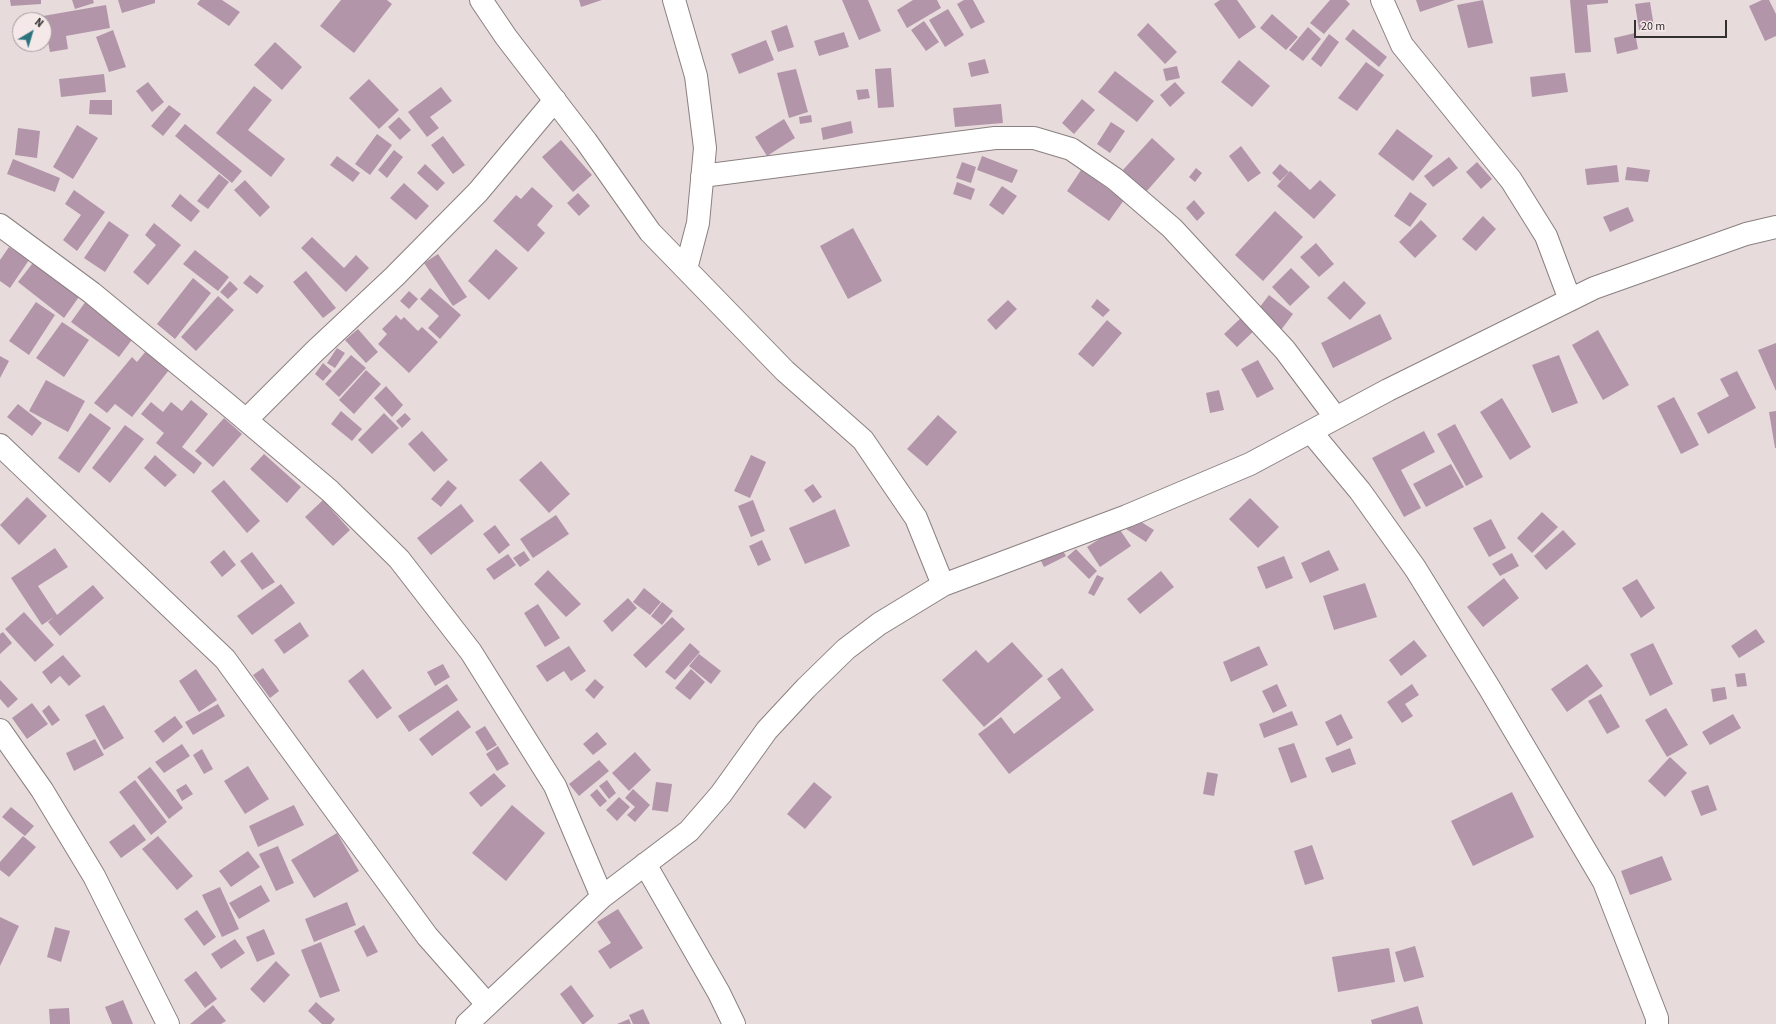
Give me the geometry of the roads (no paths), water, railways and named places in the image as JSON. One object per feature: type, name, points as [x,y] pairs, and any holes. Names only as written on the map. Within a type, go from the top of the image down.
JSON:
[{"type":"street","points":[[481,0],[506,37],[586,141],[650,232],[785,371],[863,440],[916,518],[943,585]]},
{"type":"street","points":[[674,0],[696,76],[705,148],[698,223],[686,269]]},
{"type":"street","points":[[1382,0],[1402,45],[1512,180],[1546,236],[1570,300]]},
{"type":"street","points":[[246,420],[315,351],[394,277],[478,192],[554,100]]},
{"type":"street","points":[[702,176],[995,138],[1034,138],[1071,149],[1115,179],[1172,228],[1285,350],[1336,418]]},
{"type":"street","points":[[0,225],[92,293],[246,420],[330,491],[399,559],[471,652],[555,786],[602,897]]},
{"type":"street","points":[[468,1024],[602,897],[689,831],[721,794],[767,730],[806,688],[846,649],[879,624],[943,585],[1127,516],[1250,464],[1388,390],[1594,288],[1746,234],[1776,227]]},
{"type":"street","points":[[1311,432],[1360,491],[1415,568],[1490,689],[1604,882],[1657,1018],[1656,1024]]},
{"type":"street","points":[[0,445],[225,659],[426,936],[488,1004]]},
{"type":"street","points":[[0,730],[42,790],[94,876],[168,1024]]},
{"type":"street","points":[[645,864],[719,993],[734,1024]]}]
